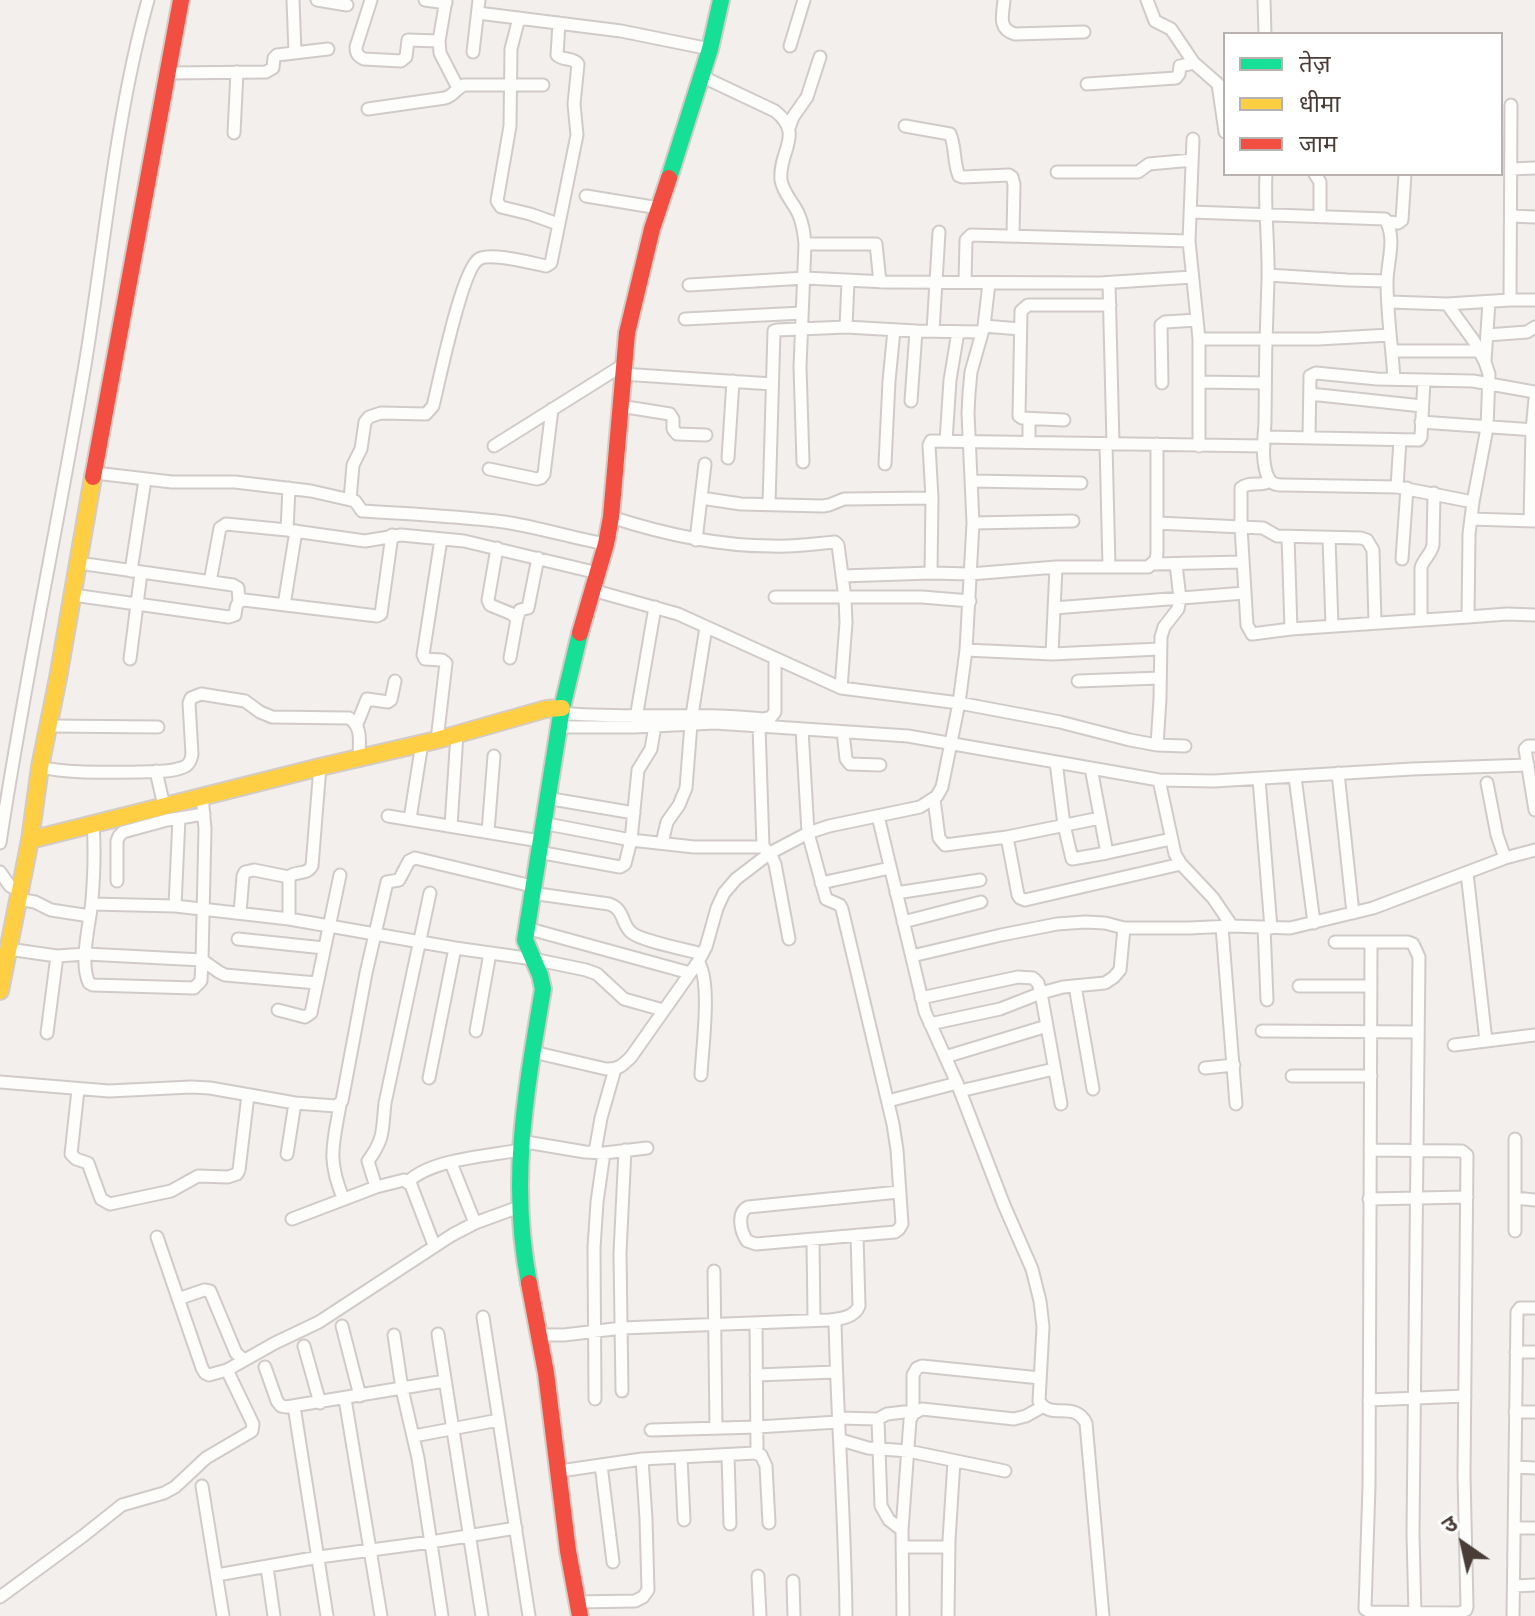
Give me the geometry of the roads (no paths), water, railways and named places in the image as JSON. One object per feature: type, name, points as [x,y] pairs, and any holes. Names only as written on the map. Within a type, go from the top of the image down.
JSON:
[{"type":"street","points":[[0,843],[11,767],[85,363],[136,43],[148,0]]},
{"type":"street","points":[[0,991],[19,950],[40,767],[181,0]]},
{"type":"street","points":[[293,0],[295,52]]},
{"type":"street","points":[[317,0],[347,5]]},
{"type":"street","points":[[371,0],[356,47],[359,57],[401,61],[406,57],[408,40],[439,41]]},
{"type":"street","points":[[425,0],[446,2],[440,53],[458,88]]},
{"type":"street","points":[[642,1459],[648,1590],[635,1601],[578,1609],[540,1335],[523,1258],[519,1207],[520,1146],[526,1087],[543,989],[542,977],[527,950],[526,928],[560,717],[611,517],[623,370],[639,280],[710,49],[721,0]]},
{"type":"street","points":[[790,46],[804,0]]},
{"type":"street","points":[[1004,0],[1003,25],[1008,32],[1084,32]]},
{"type":"street","points":[[1147,0],[1155,21],[1171,29],[1194,63],[1218,84],[1223,118]]},
{"type":"street","points":[[1264,0],[1265,32]]},
{"type":"street","points":[[473,52],[479,6],[519,18],[621,31],[710,49]]},
{"type":"street","points":[[519,18],[511,49],[510,126],[497,201],[501,207],[558,224]]},
{"type":"street","points":[[350,500],[353,465],[361,449],[363,427],[369,417],[381,413],[426,414],[433,406],[468,271],[473,263],[484,257],[549,265],[552,259],[577,135],[574,104],[578,67],[577,62],[557,55],[559,23]]},
{"type":"street","points":[[168,73],[266,72],[273,68],[275,56],[328,49]]},
{"type":"street","points":[[789,128],[807,97],[820,57]]},
{"type":"street","points":[[1087,84],[1176,78],[1180,66],[1194,63]]},
{"type":"street","points":[[234,133],[237,72]]},
{"type":"street","points":[[701,76],[775,111],[785,119],[791,135],[781,175],[782,185],[804,228],[800,390],[803,462]]},
{"type":"street","points":[[368,109],[445,98],[464,85],[543,85]]},
{"type":"street","points":[[1510,300],[1511,105]]},
{"type":"street","points":[[905,126],[950,134],[959,176],[1012,177],[1013,235]]},
{"type":"street","points":[[1193,139],[1189,241],[1199,339],[1199,446]]},
{"type":"street","points":[[1057,172],[1138,172],[1149,164],[1192,160]]},
{"type":"street","points":[[1511,169],[1535,168]]},
{"type":"street","points":[[1266,176],[1268,275],[1264,441],[1270,481],[1283,485],[1402,488],[1473,502]]},
{"type":"street","points":[[1316,176],[1320,182],[1320,217]]},
{"type":"street","points":[[1191,212],[1380,218],[1398,223],[1402,220],[1405,176]]},
{"type":"street","points":[[586,196],[659,208]]},
{"type":"street","points":[[1511,216],[1535,217]]},
{"type":"street","points":[[1388,222],[1391,249],[1387,281],[1394,379]]},
{"type":"street","points":[[933,331],[939,232]]},
{"type":"street","points":[[965,282],[967,237],[983,234],[1189,241]]},
{"type":"street","points":[[805,244],[876,244],[880,282]]},
{"type":"street","points":[[1268,275],[1387,281]]},
{"type":"street","points":[[689,285],[805,278],[880,282],[1109,283],[1192,277]]},
{"type":"street","points":[[846,327],[848,281]]},
{"type":"street","points":[[595,1399],[595,1225],[601,1118],[615,1069],[631,1057],[700,958],[724,893],[767,850],[841,823],[920,807],[934,799],[942,787],[966,650],[973,523],[969,393],[989,283]]},
{"type":"street","points":[[1109,283],[1109,567]]},
{"type":"street","points":[[1389,302],[1447,304],[1535,300]]},
{"type":"street","points":[[1482,356],[1489,302]]},
{"type":"street","points":[[1447,304],[1482,356],[1489,383],[1487,428],[1471,519],[1468,617]]},
{"type":"street","points":[[1064,420],[1022,418],[1018,412],[1021,311],[1028,305],[1110,305]]},
{"type":"street","points":[[685,319],[802,313]]},
{"type":"street","points":[[1162,383],[1161,325],[1165,322],[1197,320]]},
{"type":"street","points":[[769,504],[773,333],[777,330],[846,327],[958,332],[1020,329]]},
{"type":"street","points":[[1487,335],[1527,332],[1535,327]]},
{"type":"street","points":[[885,464],[894,330]]},
{"type":"street","points":[[911,401],[916,331]]},
{"type":"street","points":[[946,441],[950,380],[958,332]]},
{"type":"street","points":[[1199,339],[1390,335]]},
{"type":"street","points":[[1392,351],[1482,356]]},
{"type":"street","points":[[494,446],[552,409],[623,370],[772,384]]},
{"type":"street","points":[[1309,438],[1310,376],[1316,373],[1377,379],[1489,383],[1535,392]]},
{"type":"street","points":[[931,573],[929,445],[933,441],[1199,446],[1309,438],[1419,440],[1424,380]]},
{"type":"street","points":[[728,458],[733,381]]},
{"type":"street","points":[[1200,382],[1265,383]]},
{"type":"street","points":[[1310,394],[1422,406]]},
{"type":"street","points":[[1471,519],[1533,521],[1535,399]]},
{"type":"street","points":[[620,406],[670,414],[677,434],[706,435]]},
{"type":"street","points":[[489,469],[541,478],[552,409]]},
{"type":"street","points":[[1029,419],[1029,442]]},
{"type":"street","points":[[1421,422],[1534,430]]},
{"type":"street","points":[[1400,440],[1402,559]]},
{"type":"street","points":[[842,576],[970,574],[1056,567],[1148,567],[1156,560],[1157,553],[1157,444]]},
{"type":"street","points":[[696,540],[705,464]]},
{"type":"street","points":[[95,473],[145,480],[235,482],[289,488],[350,500],[357,503],[362,511],[503,522],[606,544]]},
{"type":"street","points":[[130,659],[145,480]]},
{"type":"street","points":[[972,481],[1081,483]]},
{"type":"street","points":[[1270,481],[1261,485],[1246,484],[1241,488],[1247,625],[1252,634],[1507,614],[1535,615]]},
{"type":"street","points":[[284,605],[291,530],[289,488]]},
{"type":"street","points":[[1421,620],[1421,568],[1432,552],[1434,493]]},
{"type":"street","points":[[701,498],[725,503],[823,506],[844,499],[932,498]]},
{"type":"street","points":[[611,517],[696,540],[774,547],[835,542],[840,549],[845,598],[841,688]]},
{"type":"street","points":[[973,523],[1073,521]]},
{"type":"street","points":[[1157,523],[1263,528],[1277,536],[1367,540],[1373,550],[1375,623]]},
{"type":"street","points":[[210,582],[223,524],[365,541],[392,535],[464,541],[598,573]]},
{"type":"street","points":[[239,601],[380,616],[392,535]]},
{"type":"street","points":[[1288,537],[1291,629]]},
{"type":"street","points":[[1329,538],[1332,626]]},
{"type":"street","points":[[410,819],[446,663],[425,659],[423,655],[441,539]]},
{"type":"street","points":[[497,548],[488,603],[517,619]]},
{"type":"street","points":[[510,658],[520,610],[528,608],[538,558]]},
{"type":"street","points":[[1153,564],[1243,562]]},
{"type":"street","points":[[73,595],[229,617],[235,615],[239,601],[237,586],[78,563]]},
{"type":"street","points":[[1157,745],[1161,637],[1164,627],[1178,609],[1180,599],[1176,564]]},
{"type":"street","points":[[1052,654],[1056,567]]},
{"type":"street","points":[[592,590],[678,614],[841,688],[959,703],[1060,722],[1130,740],[1185,746]]},
{"type":"street","points":[[1054,608],[1245,593]]},
{"type":"street","points":[[775,597],[922,597],[970,601]]},
{"type":"street","points":[[636,718],[655,607]]},
{"type":"street","points":[[662,843],[667,822],[686,788],[691,720],[706,627]]},
{"type":"street","points":[[966,650],[1052,654],[1160,649]]},
{"type":"street","points":[[30,840],[429,742],[546,709],[560,717],[655,726],[739,716],[764,719],[775,712],[775,659]]},
{"type":"street","points":[[1078,681],[1160,678]]},
{"type":"street","points":[[357,724],[367,699],[391,700],[395,681]]},
{"type":"street","points":[[40,767],[70,772],[181,769],[190,761],[192,754],[189,703],[191,698],[201,694],[245,701],[272,717],[349,718],[359,730],[359,757]]},
{"type":"street","points":[[560,717],[691,720],[908,736],[952,735],[1056,762],[1159,780],[1295,777],[1412,769],[1529,755],[1535,810]]},
{"type":"street","points":[[48,726],[158,727]]},
{"type":"street","points":[[388,816],[488,832],[620,867],[626,861],[631,840],[638,770],[651,749],[655,726]]},
{"type":"street","points":[[759,726],[767,850],[775,864],[789,939]]},
{"type":"street","points":[[802,729],[808,833],[826,899],[842,909],[888,1101],[897,1150],[902,1224],[895,1232],[813,1240],[750,1243],[743,1234],[742,1212],[748,1207],[899,1192]]},
{"type":"street","points":[[843,732],[846,759],[850,764],[880,765]]},
{"type":"street","points":[[451,826],[457,734]]},
{"type":"street","points":[[488,832],[494,756]]},
{"type":"street","points":[[1056,762],[1072,859],[1171,839]]},
{"type":"street","points":[[240,913],[245,872],[254,870],[289,877],[312,866],[320,767]]},
{"type":"street","points":[[1091,768],[1107,853]]},
{"type":"street","points":[[156,771],[164,806]]},
{"type":"street","points":[[1338,773],[1353,913]]},
{"type":"street","points":[[1295,777],[1314,923]]},
{"type":"street","points":[[1259,779],[1267,928],[1267,1000]]},
{"type":"street","points":[[1159,780],[1175,854],[1213,898],[1227,926],[1236,1104]]},
{"type":"street","points":[[1487,783],[1497,835],[1505,858]]},
{"type":"street","points":[[93,823],[95,849],[86,978],[93,985],[194,988],[201,981],[202,960],[202,796]]},
{"type":"street","points":[[546,798],[634,813]]},
{"type":"street","points":[[934,799],[939,838],[945,845],[1007,837],[1100,818]]},
{"type":"street","points":[[117,881],[119,836],[129,830],[204,814]]},
{"type":"street","points":[[878,816],[921,998],[1032,1269],[1043,1327],[1039,1394],[1042,1407],[1079,1413],[1086,1423],[1103,1616]]},
{"type":"street","points":[[175,906],[179,818]]},
{"type":"street","points":[[542,823],[631,840],[767,850]]},
{"type":"street","points":[[1007,837],[1018,895],[1025,900],[1181,864]]},
{"type":"street","points":[[912,956],[1057,924],[1105,923],[1124,928],[1290,928],[1397,900],[1505,858],[1535,850]]},
{"type":"street","points":[[343,1198],[331,1159],[340,1105],[386,884],[399,880],[411,859],[616,906],[626,926],[635,935],[700,958]]},
{"type":"street","points":[[821,883],[890,868]]},
{"type":"street","points":[[0,872],[10,886],[26,898],[51,910],[175,906],[289,919],[533,959],[597,974],[624,999],[663,1010]]},
{"type":"street","points":[[1467,873],[1486,1041]]},
{"type":"street","points":[[278,1010],[305,1017],[311,1013],[340,875]]},
{"type":"street","points":[[289,877],[289,919]]},
{"type":"street","points":[[896,893],[980,880]]},
{"type":"street","points":[[376,1187],[368,1161],[379,1146],[385,1103],[430,893]]},
{"type":"street","points":[[903,922],[981,902]]},
{"type":"street","points":[[526,928],[690,973]]},
{"type":"street","points":[[930,1024],[1000,1009],[1041,993],[1105,983],[1120,970],[1124,928]]},
{"type":"street","points":[[238,939],[324,948]]},
{"type":"street","points":[[1335,942],[1408,942],[1413,944],[1419,957],[1415,1198],[1415,1614]]},
{"type":"street","points":[[1370,1150],[1465,1152],[1467,1155],[1464,1475],[1467,1607],[1460,1613],[1415,1614],[1370,1612],[1365,1609],[1371,942]]},
{"type":"street","points":[[429,1078],[455,948]]},
{"type":"street","points":[[19,950],[57,956],[86,954],[202,960],[225,975],[317,983]]},
{"type":"street","points":[[476,1031],[490,953]]},
{"type":"street","points":[[47,1033],[57,956]]},
{"type":"street","points":[[700,958],[706,986],[701,1075]]},
{"type":"street","points":[[921,998],[1018,977],[1033,978],[1041,993],[1061,1104]]},
{"type":"street","points":[[1075,986],[1093,1089]]},
{"type":"street","points":[[1299,986],[1371,986]]},
{"type":"street","points":[[945,1057],[1047,1026]]},
{"type":"street","points":[[1262,1031],[1417,1032]]},
{"type":"street","points":[[1454,1045],[1535,1035]]},
{"type":"street","points":[[533,1052],[615,1069]]},
{"type":"street","points":[[1205,1068],[1234,1065]]},
{"type":"street","points":[[888,1101],[1054,1069]]},
{"type":"street","points":[[1292,1076],[1371,1076]]},
{"type":"street","points":[[2,1082],[109,1091],[210,1088],[295,1103],[340,1105]]},
{"type":"street","points":[[78,1090],[71,1154],[88,1163],[101,1199],[110,1204],[171,1191],[198,1176],[228,1177],[237,1174],[248,1095]]},
{"type":"street","points":[[287,1154],[295,1103]]},
{"type":"street","points":[[1515,1139],[1515,1231]]},
{"type":"street","points":[[408,1182],[427,1169],[520,1146],[600,1152],[647,1148]]},
{"type":"street","points":[[622,1391],[621,1212],[625,1150]]},
{"type":"street","points":[[451,1163],[475,1223]]},
{"type":"street","points":[[292,1219],[376,1187],[404,1180],[408,1182]]},
{"type":"street","points":[[408,1182],[434,1245]]},
{"type":"street","points":[[1369,1199],[1467,1197]]},
{"type":"street","points":[[1515,1198],[1535,1200]]},
{"type":"street","points":[[157,1237],[205,1373],[214,1375],[345,1307],[434,1245],[475,1223],[519,1207]]},
{"type":"street","points":[[540,1335],[622,1328],[835,1320],[853,1314],[859,1306],[857,1235]]},
{"type":"street","points":[[813,1240],[814,1319]]},
{"type":"street","points":[[714,1271],[716,1428]]},
{"type":"street","points":[[178,1299],[204,1290],[210,1291],[236,1353],[244,1360]]},
{"type":"street","points":[[1513,1616],[1518,1309],[1535,1308]]},
{"type":"street","points":[[483,1317],[529,1616]]},
{"type":"street","points":[[835,1320],[846,1616]]},
{"type":"street","points":[[756,1323],[757,1454]]},
{"type":"street","points":[[342,1326],[360,1396]]},
{"type":"street","points":[[438,1334],[482,1616]]},
{"type":"street","points":[[394,1335],[402,1389],[414,1436],[442,1616]]},
{"type":"street","points":[[304,1346],[320,1403]]},
{"type":"street","points":[[1516,1352],[1535,1352]]},
{"type":"street","points":[[265,1367],[277,1401],[286,1407],[445,1381]]},
{"type":"street","points":[[903,1616],[902,1530],[913,1412],[913,1375],[917,1368],[1040,1378]]},
{"type":"street","points":[[0,1597],[122,1505],[175,1487],[206,1458],[252,1431],[253,1424],[227,1370]]},
{"type":"street","points":[[756,1375],[836,1372]]},
{"type":"street","points":[[1369,1400],[1465,1396]]},
{"type":"street","points":[[345,1399],[381,1616]]},
{"type":"street","points":[[294,1406],[327,1616]]},
{"type":"street","points":[[651,1430],[878,1419],[887,1414],[922,1409],[1014,1419],[1042,1407]]},
{"type":"street","points":[[1515,1412],[1535,1412]]},
{"type":"street","points":[[878,1419],[881,1506],[889,1520],[902,1530]]},
{"type":"street","points":[[414,1436],[499,1420]]},
{"type":"street","points":[[841,1440],[880,1450],[908,1451],[1005,1471]]},
{"type":"street","points":[[560,1471],[642,1459],[757,1454],[765,1460],[769,1523]]},
{"type":"street","points":[[728,1455],[730,1524]]},
{"type":"street","points":[[681,1457],[684,1520]]},
{"type":"street","points":[[948,1616],[954,1461]]},
{"type":"street","points":[[601,1465],[613,1562]]},
{"type":"street","points":[[1515,1467],[1535,1468]]},
{"type":"street","points":[[202,1486],[223,1616]]},
{"type":"street","points":[[217,1575],[516,1528]]},
{"type":"street","points":[[1514,1528],[1535,1528]]},
{"type":"street","points":[[903,1547],[949,1547]]},
{"type":"street","points":[[267,1567],[274,1616]]},
{"type":"street","points":[[758,1576],[760,1616]]},
{"type":"street","points":[[793,1581],[794,1616]]},
{"type":"street","points":[[1514,1586],[1535,1585]]}]
